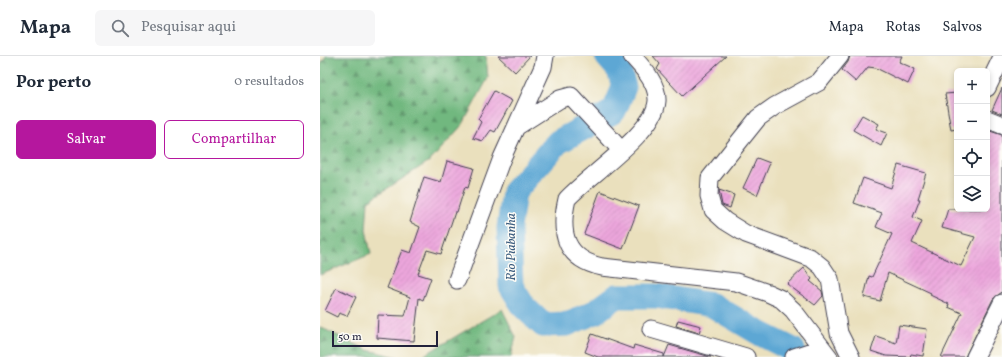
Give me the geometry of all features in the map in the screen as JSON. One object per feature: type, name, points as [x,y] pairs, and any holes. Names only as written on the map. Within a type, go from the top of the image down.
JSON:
[{"type":"street","points":[[457,280],[502,158],[543,67],[545,56]]},
{"type":"street","points":[[632,56],[650,78],[657,100],[653,113],[643,131],[567,199],[564,212],[563,229],[575,256],[588,264],[609,268],[736,282],[768,292],[781,299],[793,310],[813,354]]},
{"type":"street","points":[[840,56],[819,82],[775,106],[758,118],[710,178],[709,196],[713,210],[746,234],[812,258],[822,267],[830,279],[839,333],[851,357]]},
{"type":"street","points":[[990,82],[1002,56]]},
{"type":"street","points":[[516,127],[560,99],[571,96],[621,150]]},
{"type":"street","points":[[990,120],[1002,125]]},
{"type":"street","points":[[975,357],[1002,303]]},
{"type":"street","points":[[651,328],[746,357]]},
{"type":"green space","points":[[326,56],[486,56],[488,78],[463,124],[431,160],[368,201],[366,230],[371,254],[320,275],[320,66]]},
{"type":"green space","points":[[502,309],[516,337],[511,357],[421,357]]},
{"type":"green space","points":[[320,327],[367,350],[398,357],[320,357]]},
{"type":"building","points":[[498,56],[530,56],[515,72]]},
{"type":"building","points":[[653,56],[726,56],[682,96],[657,69],[660,64]]},
{"type":"building","points":[[850,56],[902,56],[899,62],[915,69],[908,84],[876,68],[868,67],[856,82],[842,70],[848,62]]},
{"type":"building","points":[[1002,88],[1002,114],[992,110]]},
{"type":"building","points":[[494,91],[512,101],[495,132],[491,130],[483,141],[473,138],[481,122],[478,119]]},
{"type":"building","points":[[954,93],[954,130],[951,130],[945,94]]},
{"type":"building","points":[[862,115],[879,124],[876,129],[887,133],[881,146],[853,130]]},
{"type":"building","points":[[990,131],[1002,135],[1002,292],[993,299],[965,357],[941,357],[962,313],[948,307],[949,304],[930,295],[931,293],[888,273],[880,301],[864,297],[869,276],[872,277],[892,234],[876,227],[882,213],[854,203],[863,178],[891,188],[898,165],[926,173],[918,199],[920,199],[913,217],[922,221],[912,243],[961,266],[975,237],[942,228],[948,209],[954,209],[954,212],[990,212]]},
{"type":"building","points":[[757,158],[770,163],[757,195],[743,188]]},
{"type":"building","points":[[447,161],[474,168],[468,188],[465,187],[457,212],[455,212],[441,254],[427,250],[418,274],[431,278],[423,300],[419,298],[414,341],[377,338],[378,315],[405,316],[410,297],[387,288],[402,250],[411,253],[420,227],[410,222],[424,177],[441,182]]},
{"type":"building","points":[[719,190],[734,195],[730,208],[722,205]]},
{"type":"building","points":[[600,191],[639,206],[623,249],[584,234]]},
{"type":"building","points":[[804,268],[812,279],[810,281],[822,291],[823,296],[815,305],[787,284]]},
{"type":"building","points":[[336,288],[356,297],[347,316],[339,313],[337,317],[325,311]]},
{"type":"building","points":[[678,320],[701,326],[699,333],[676,326]]},
{"type":"building","points":[[899,325],[927,329],[923,356],[911,354],[910,357],[886,356],[871,351],[876,336],[896,343]]},
{"type":"building","points":[[592,334],[633,349],[634,345],[664,354],[664,357],[598,357],[585,352]]},
{"type":"building","points":[[669,345],[711,357],[664,357]]},
{"type":"waterway","name":"Rio Piabanha","points":[[607,56],[619,70],[624,87],[614,111],[558,142],[514,192],[509,228],[511,286],[524,307],[543,325],[567,324],[595,312],[617,296],[656,296],[712,305],[761,334],[793,350],[795,357]]}]
